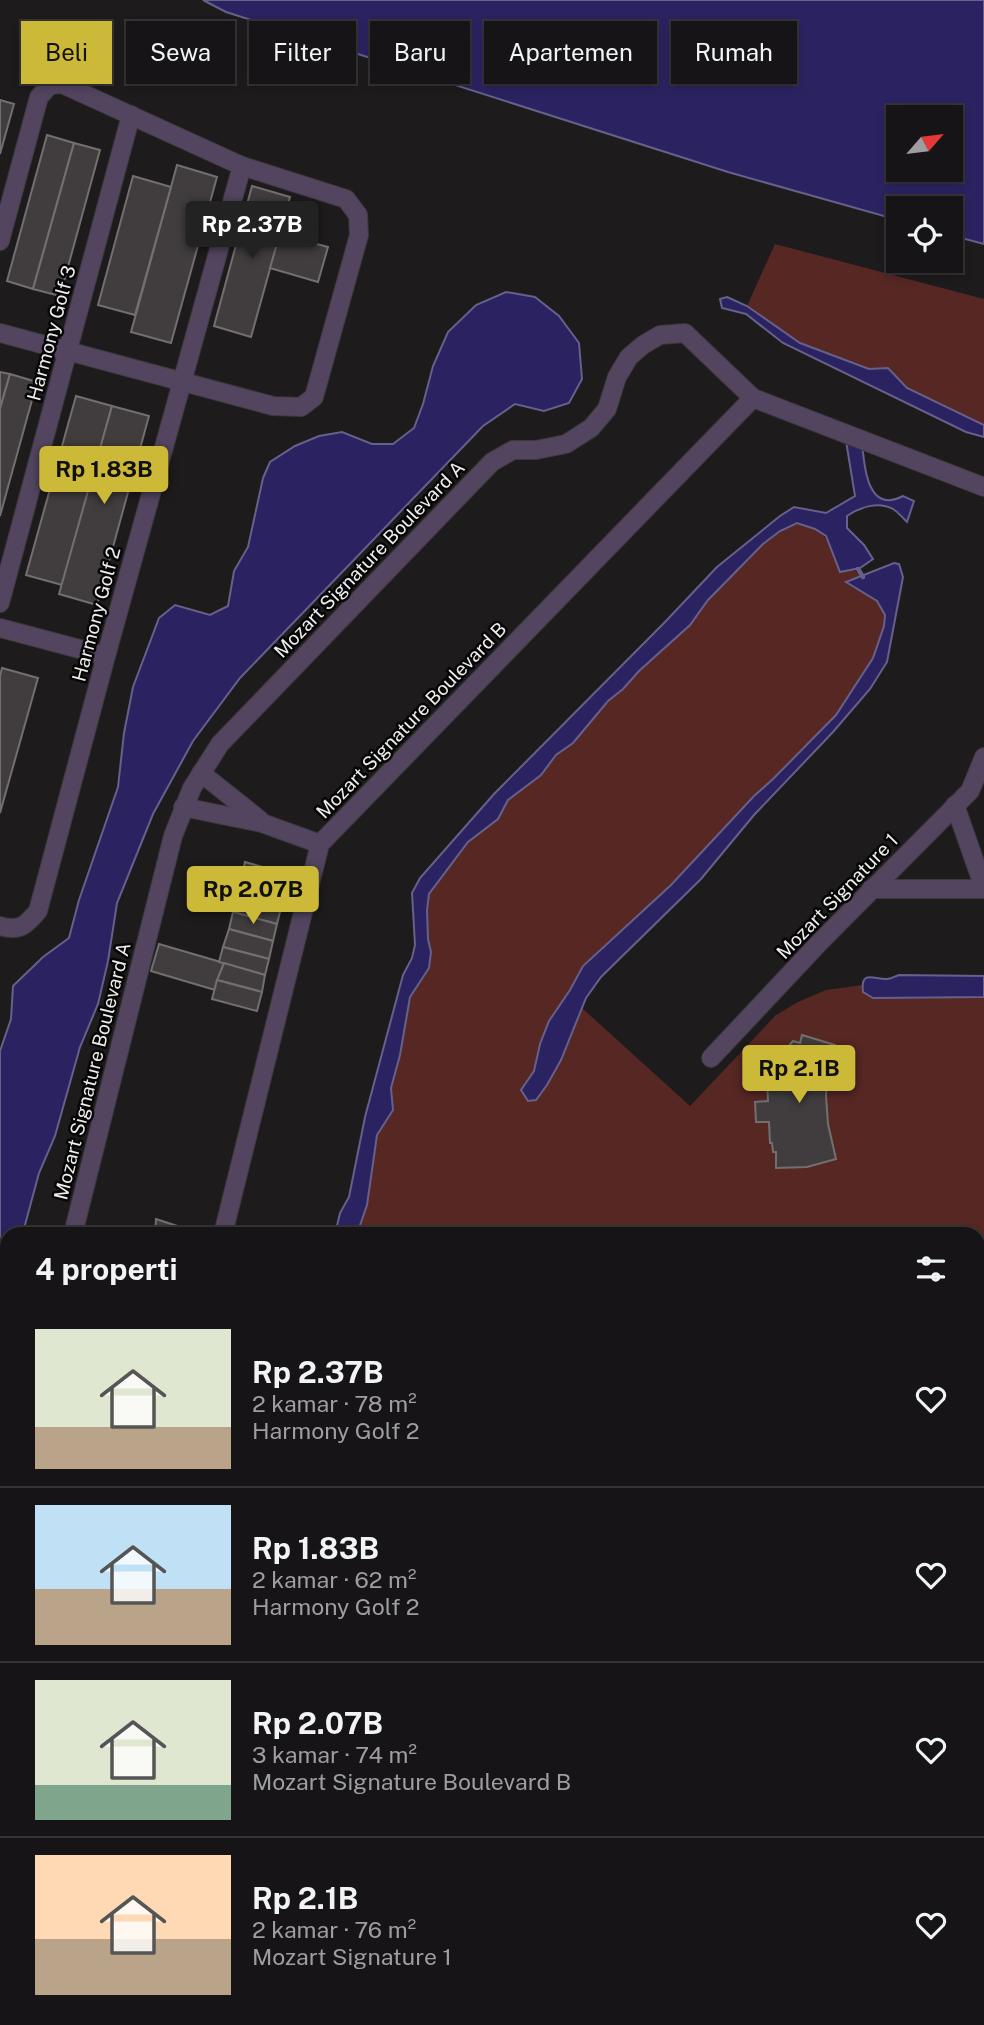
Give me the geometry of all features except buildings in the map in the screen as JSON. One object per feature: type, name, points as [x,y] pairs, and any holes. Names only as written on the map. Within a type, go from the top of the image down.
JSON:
[{"type":"street","points":[[0,241],[39,97],[50,85],[62,84],[242,166],[346,199],[358,215],[359,236],[314,397],[301,407],[273,406],[0,333]]},
{"type":"street","name":"Harmony Golf 3","points":[[0,603],[131,116]]},
{"type":"street","name":"Harmony Golf 2","points":[[0,926],[11,929],[26,925],[38,911],[242,166]]},
{"type":"street","name":"Mozart Signature Boulevard A","points":[[75,1227],[173,836],[183,807],[201,773],[220,744],[492,462],[513,450],[536,450],[566,444],[592,428],[607,409],[617,377],[629,357],[660,335],[685,332],[753,398],[984,487]]},
{"type":"street","name":"Mozart Signature Boulevard B","points":[[225,1227],[320,844],[753,398]]},
{"type":"street","points":[[0,628],[106,656]]},
{"type":"street","name":"Mozart Signature 1","points":[[711,1058],[871,889],[970,791],[984,757]]},
{"type":"street","points":[[201,773],[262,822]]},
{"type":"street","points":[[871,889],[984,889],[955,805]]},
{"type":"street","points":[[183,807],[262,822],[320,844]]},
{"type":"shaded area","points":[[203,0],[984,0],[984,244],[963,238],[963,196],[886,196],[886,217],[728,172],[452,84],[470,84],[470,21],[370,21],[370,58],[356,53],[356,21],[254,21],[226,12]]},
{"type":"shaded area","points":[[775,244],[984,299],[984,425],[907,388],[888,368],[869,369],[800,343],[747,306]]},
{"type":"shaded area","points":[[506,292],[535,297],[559,316],[579,343],[582,379],[569,403],[544,411],[515,404],[483,426],[240,678],[193,741],[153,814],[117,903],[98,1004],[80,1047],[55,1136],[39,1173],[25,1227],[0,1227],[0,1051],[11,1019],[13,986],[43,957],[69,938],[79,900],[118,787],[133,687],[159,618],[175,605],[210,615],[228,606],[234,571],[248,547],[263,478],[270,462],[295,446],[319,436],[342,432],[372,444],[393,444],[414,428],[433,366],[448,332],[476,305]]},
{"type":"shaded area","points":[[727,297],[747,306],[800,343],[869,369],[888,368],[907,388],[984,425],[984,437],[966,432],[783,343],[746,314],[722,308],[720,299]]},
{"type":"shaded area","points":[[846,441],[862,442],[866,474],[875,493],[882,499],[891,500],[903,496],[914,501],[907,522],[893,509],[881,505],[863,508],[847,516],[847,528],[864,545],[873,559],[860,568],[840,572],[826,536],[797,523],[780,531],[763,544],[708,600],[690,625],[608,701],[573,743],[556,755],[541,775],[508,800],[498,819],[468,842],[429,894],[429,968],[410,997],[391,1088],[393,1110],[377,1135],[367,1205],[359,1227],[337,1227],[340,1213],[349,1197],[365,1117],[403,975],[412,958],[415,945],[412,893],[420,878],[494,794],[717,567],[794,507],[826,513],[855,496]]},
{"type":"shaded area","points":[[797,523],[817,531],[826,540],[840,572],[855,570],[860,577],[847,583],[877,601],[885,615],[873,658],[836,715],[754,796],[671,885],[583,966],[549,1021],[540,1044],[528,1101],[536,1100],[550,1078],[582,1008],[690,1106],[776,1015],[826,990],[862,985],[863,992],[873,998],[984,997],[984,1227],[359,1227],[367,1205],[377,1135],[393,1110],[391,1088],[410,997],[422,980],[431,952],[428,939],[429,894],[468,842],[498,819],[508,800],[541,775],[556,755],[573,743],[608,701],[690,625],[708,600],[763,544],[780,531]]},
{"type":"shaded area","points":[[894,563],[899,564],[903,577],[887,662],[870,689],[754,815],[701,879],[601,977],[586,998],[561,1060],[547,1085],[536,1100],[528,1101],[521,1090],[534,1071],[549,1021],[583,966],[671,885],[754,796],[836,715],[873,658],[885,615],[877,601],[846,582]]},
{"type":"shaded area","points":[[899,975],[984,976],[984,997],[873,998],[863,992],[866,978],[888,979]]},
{"type":"waterway","points":[[858,569],[863,577]]}]
